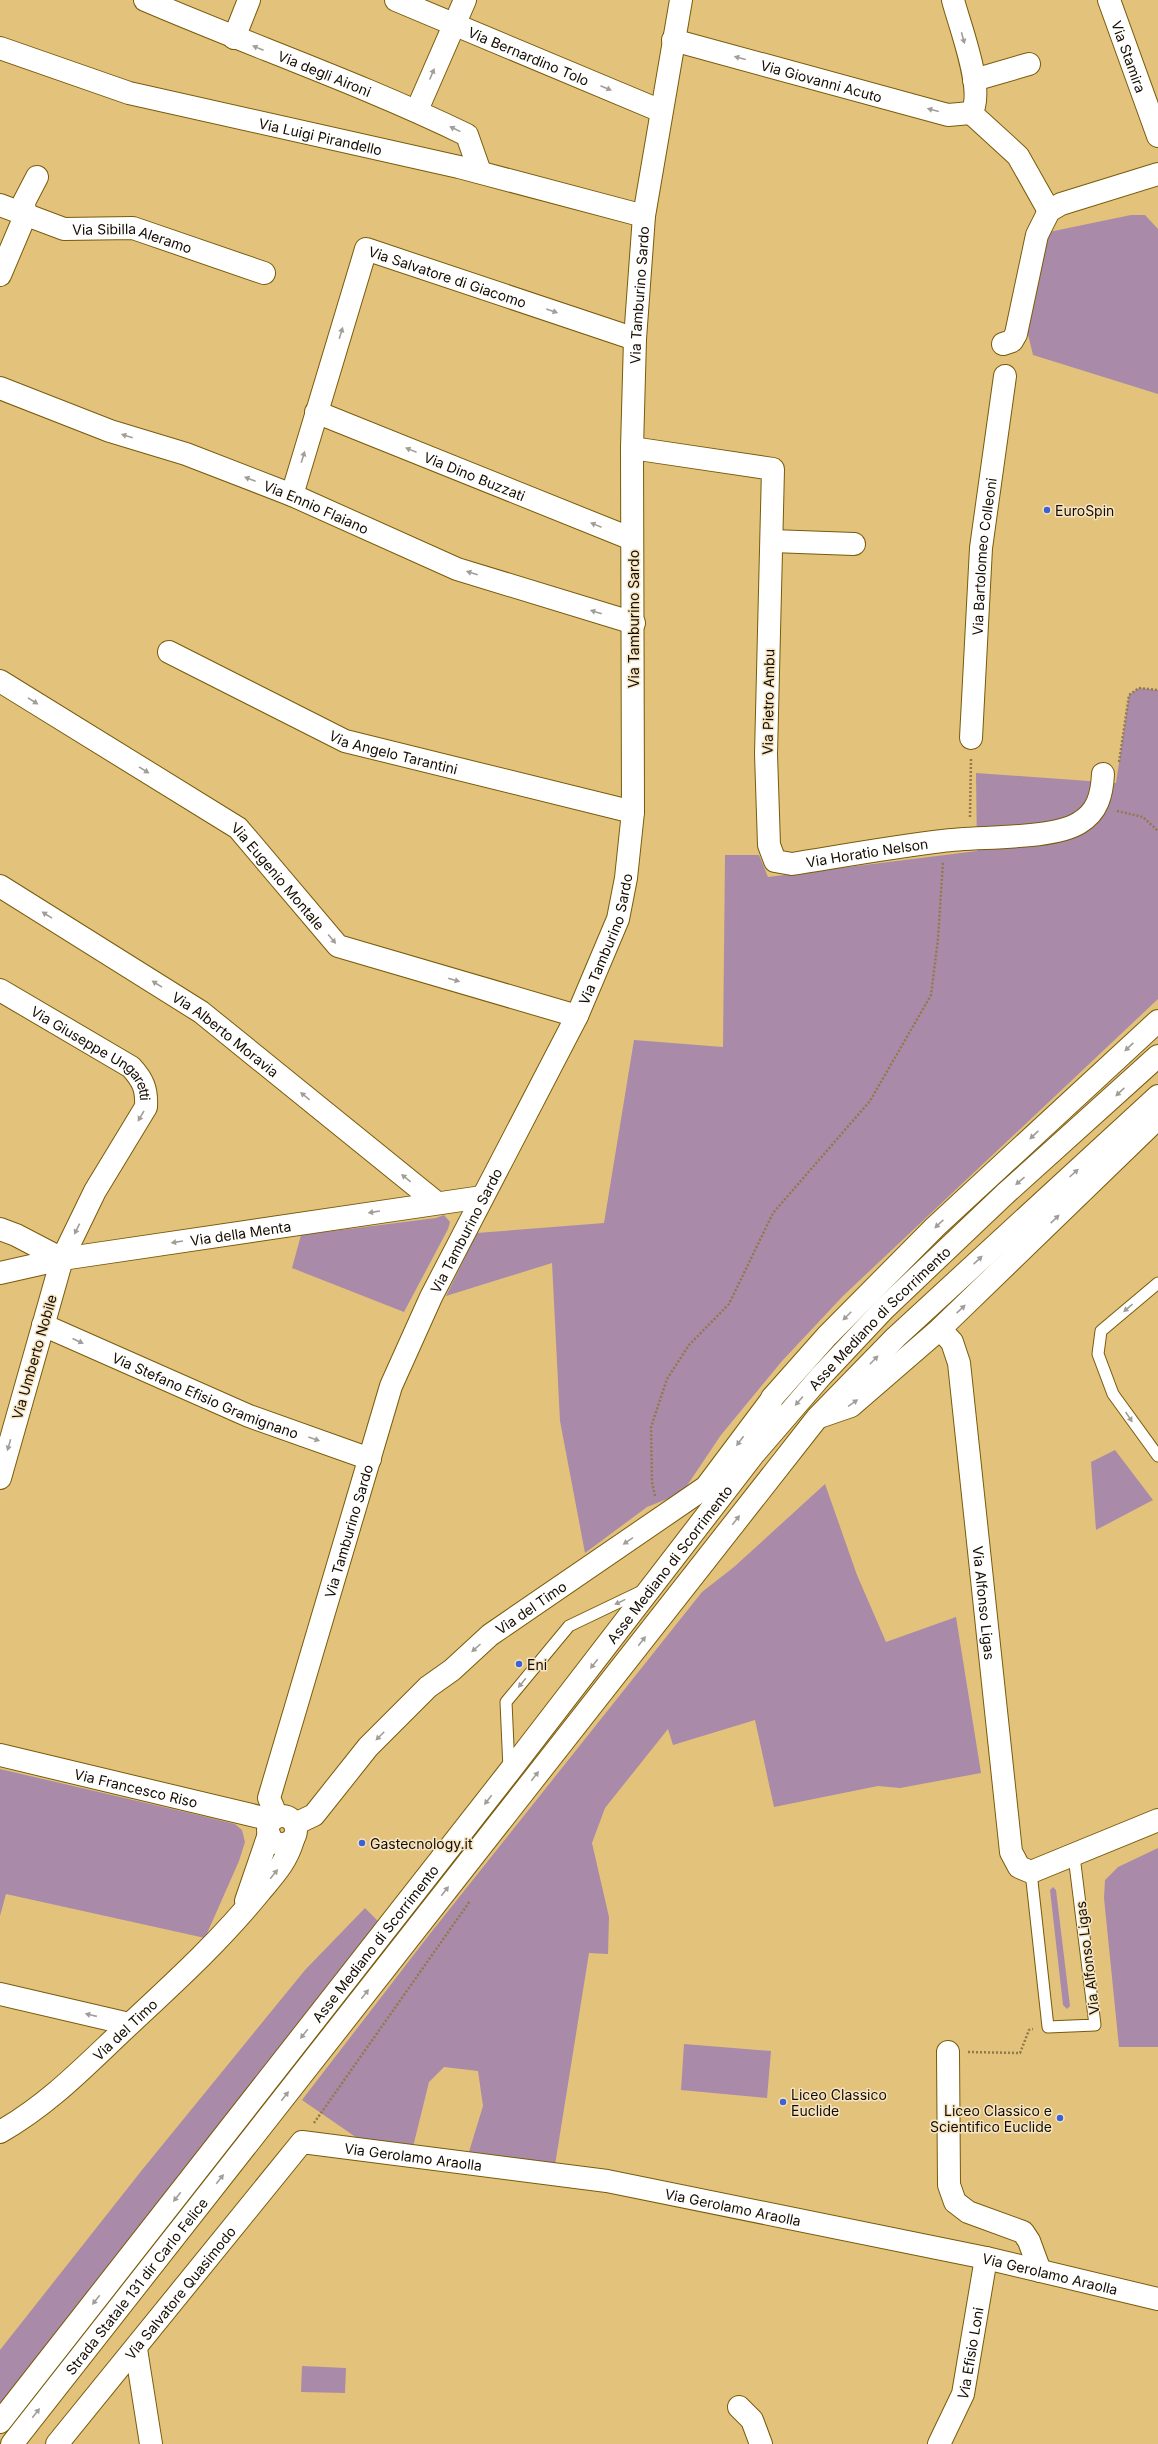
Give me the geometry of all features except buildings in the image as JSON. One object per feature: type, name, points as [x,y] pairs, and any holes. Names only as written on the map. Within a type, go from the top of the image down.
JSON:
[{"type":"main road","name":"Via degli Aironi","points":[[145,0],[234,38],[417,110],[467,135],[480,172]]},
{"type":"main road","points":[[234,38],[249,0]]},
{"type":"main road","name":"Via Bernardino Tolo","points":[[396,0],[454,23],[661,112]]},
{"type":"main road","points":[[417,110],[465,0]]},
{"type":"main road","name":"Via Tamburino Sardo","points":[[281,1827],[269,1798],[391,1386],[431,1297],[577,1016],[618,919],[626,878],[633,812],[634,623],[632,448],[635,339],[644,216],[681,0]]},
{"type":"main road","points":[[953,0],[974,80],[975,107],[971,113],[1018,156],[1049,211]]},
{"type":"main road","name":"Via Stamira","points":[[1109,0],[1158,136]]},
{"type":"main road","name":"Via Giovanni Acuto","points":[[673,40],[948,115],[971,113]]},
{"type":"main road","name":"Via Luigi Pirandello","points":[[0,48],[129,93],[480,172],[644,216]]},
{"type":"main road","points":[[974,80],[1029,64]]},
{"type":"main road","points":[[1003,344],[1012,341],[1016,334],[1037,235],[1049,211],[1061,204],[1158,174]]},
{"type":"main road","points":[[0,275],[25,216],[24,202],[37,177]]},
{"type":"main road","name":"Via Sibilla Aleramo","points":[[0,205],[25,216],[64,229],[133,228],[264,273]]},
{"type":"main road","name":"Via Salvatore di Giacomo","points":[[292,495],[366,249],[635,339]]},
{"type":"main road","name":"Via Bartolomeo Colleoni","points":[[971,738],[981,548],[1005,376]]},
{"type":"main road","name":"Via Ennio Flaiano","points":[[0,388],[110,431],[186,454],[292,495],[457,569],[634,623]]},
{"type":"main road","name":"Via Dino Buzzati","points":[[316,412],[632,539]]},
{"type":"main road","name":"Via Pietro Ambu","points":[[632,448],[774,468],[766,754],[769,845],[775,861]]},
{"type":"main road","points":[[772,541],[854,544]]},
{"type":"main road","name":"Via Angelo Tarantini","points":[[169,652],[345,741],[633,812]]},
{"type":"main road","name":"Via Eugenio Montale","points":[[0,681],[238,828],[338,946],[577,1016]]},
{"type":"main road","name":"Via Horatio Nelson","points":[[775,861],[792,864],[956,839],[1054,833],[1078,824],[1090,816],[1102,794],[1103,774]]},
{"type":"main road","name":"Via Alberto Moravia","points":[[0,886],[201,1012],[437,1203]]},
{"type":"main road","name":"Via Giuseppe Ungaretti","points":[[0,990],[131,1067],[141,1078],[147,1092],[146,1107],[95,1191],[62,1259]]},
{"type":"main road","name":"Via del Timo","points":[[0,2132],[54,2096],[129,2024],[193,1967],[241,1915],[288,1857],[281,1827],[314,1815],[368,1747],[428,1687],[452,1670],[490,1635],[660,1520],[706,1487],[772,1398],[826,1336],[935,1227],[1158,1021]]},
{"type":"main road","name":"Asse Mediano di Scorrimento","points":[[235,2123],[655,1585],[753,1455],[821,1376],[884,1309],[1005,1194],[1102,1109],[1158,1056]]},
{"type":"main road","name":"Asse Mediano di Scorrimento","points":[[261,2127],[817,1418],[896,1337],[1158,1096]]},
{"type":"main road","points":[[817,1418],[851,1406],[940,1329],[1158,1118]]},
{"type":"main road","name":"Via della Menta","points":[[0,1272],[62,1259],[482,1197]]},
{"type":"main road","points":[[8,1232],[62,1259]]},
{"type":"main road","points":[[8,1232],[23,1268]]},
{"type":"main road","name":"Via Umberto Nobile","points":[[0,1478],[62,1259]]},
{"type":"main road","name":"Via Stefano Efisio Gramignano","points":[[43,1325],[249,1416],[370,1459]]},
{"type":"main road","name":"Via Alfonso Ligas","points":[[940,1329],[952,1342],[959,1363],[1011,1852],[1019,1867],[1031,1872]]},
{"type":"main road","points":[[753,1455],[772,1398]]},
{"type":"main road","name":"Via Francesco Riso","points":[[0,1755],[281,1827]]},
{"type":"main road","points":[[1031,1872],[1074,1856],[1158,1820]]},
{"type":"main road","points":[[0,1994],[129,2024]]},
{"type":"main road","points":[[948,2052],[949,2185],[955,2202],[968,2212],[1023,2232],[1029,2241],[1040,2271]]},
{"type":"main road","name":"Strada Statale 131 dir Carlo Felice","points":[[0,2422],[235,2123]]},
{"type":"main road","name":"Strada Statale 131 dir Carlo Felice","points":[[12,2444],[261,2127]]},
{"type":"main road","name":"Via Gerolamo Araolla","points":[[302,2142],[607,2181],[986,2258],[1158,2299]]},
{"type":"main road","name":"Via Salvatore Quasimodo","points":[[57,2444],[136,2349],[302,2142]]},
{"type":"main road","name":"Via Efisio Loni","points":[[938,2444],[962,2394],[986,2258]]},
{"type":"main road","points":[[136,2349],[152,2444]]},
{"type":"main road","points":[[739,2407],[752,2420],[761,2444]]},
{"type":"lane","points":[[1158,1283],[1101,1331],[1098,1354],[1113,1394],[1158,1456]]},
{"type":"lane","points":[[509,1772],[506,1702],[569,1626],[655,1585]]},
{"type":"lane","name":"Via Alfonso Ligas","points":[[1048,2027],[1095,2025],[1074,1856]]},
{"type":"lane","points":[[1031,1872],[1048,2027]]},
{"type":"path","points":[[1103,774],[1118,775],[1129,695],[1139,688],[1158,690]]},
{"type":"path","points":[[660,1520],[652,1482],[651,1427],[667,1379],[689,1345],[729,1304],[773,1212],[870,1101],[931,995],[942,889],[956,839],[971,804],[971,738]]},
{"type":"path","points":[[1095,806],[1143,817],[1158,831]]},
{"type":"path","points":[[302,2142],[323,2107],[470,1902]]},
{"type":"path","points":[[948,2052],[1020,2053],[1029,2030],[1048,2027]]},
{"type":"shaded area","points":[[1131,215],[1145,215],[1158,229],[1158,394],[1033,355],[1024,318],[1049,232]]},
{"type":"shaded area","points":[[1139,688],[1158,690],[1158,999],[843,1296],[782,1361],[721,1435],[682,1493],[647,1507],[585,1553],[560,1421],[552,1263],[446,1296],[477,1233],[604,1223],[634,1040],[723,1047],[725,855],[759,855],[768,877],[977,851],[976,773],[1116,783],[1129,695]]},
{"type":"shaded area","points":[[444,1215],[450,1222],[448,1229],[404,1312],[292,1268],[301,1235],[436,1218]]},
{"type":"shaded area","points":[[1115,1450],[1153,1500],[1096,1530],[1091,1462]]},
{"type":"shaded area","points":[[825,1484],[857,1575],[886,1642],[956,1617],[981,1773],[900,1788],[878,1786],[774,1807],[755,1720],[673,1745],[668,1729],[605,1808],[592,1843],[609,1917],[608,1954],[589,1953],[555,2165],[468,2155],[483,2106],[478,2071],[444,2067],[429,2082],[413,2147],[360,2140],[302,2100],[429,1935],[702,1592],[734,1567]]},
{"type":"shaded area","points":[[0,1769],[235,1824],[242,1830],[245,1842],[239,1861],[205,1938],[6,1894],[0,1916]]},
{"type":"shaded area","points":[[1158,1848],[1158,2047],[1119,2047],[1104,1898],[1105,1880],[1118,1867]]},
{"type":"shaded area","points":[[1053,1887],[1056,1890],[1070,2006],[1067,2009],[1063,2005],[1050,1890]]},
{"type":"shaded area","points":[[365,1908],[378,1921],[0,2405],[0,2350],[142,2170],[305,1970]]},
{"type":"shaded area","points":[[684,2044],[771,2051],[767,2098],[681,2090]]},
{"type":"shaded area","points":[[302,2366],[346,2368],[345,2393],[301,2392]]},
{"type":"place","name":"EuroSpin","points":[[1047,510]]},
{"type":"place","name":"Eni","points":[[519,1664]]},
{"type":"place","name":"Gastecnology.it","points":[[362,1843]]},
{"type":"place","name":"Liceo Classico Euclide","points":[[783,2102]]},
{"type":"place","name":"Liceo Classico e Scientifico Euclide","points":[[1060,2118]]}]
